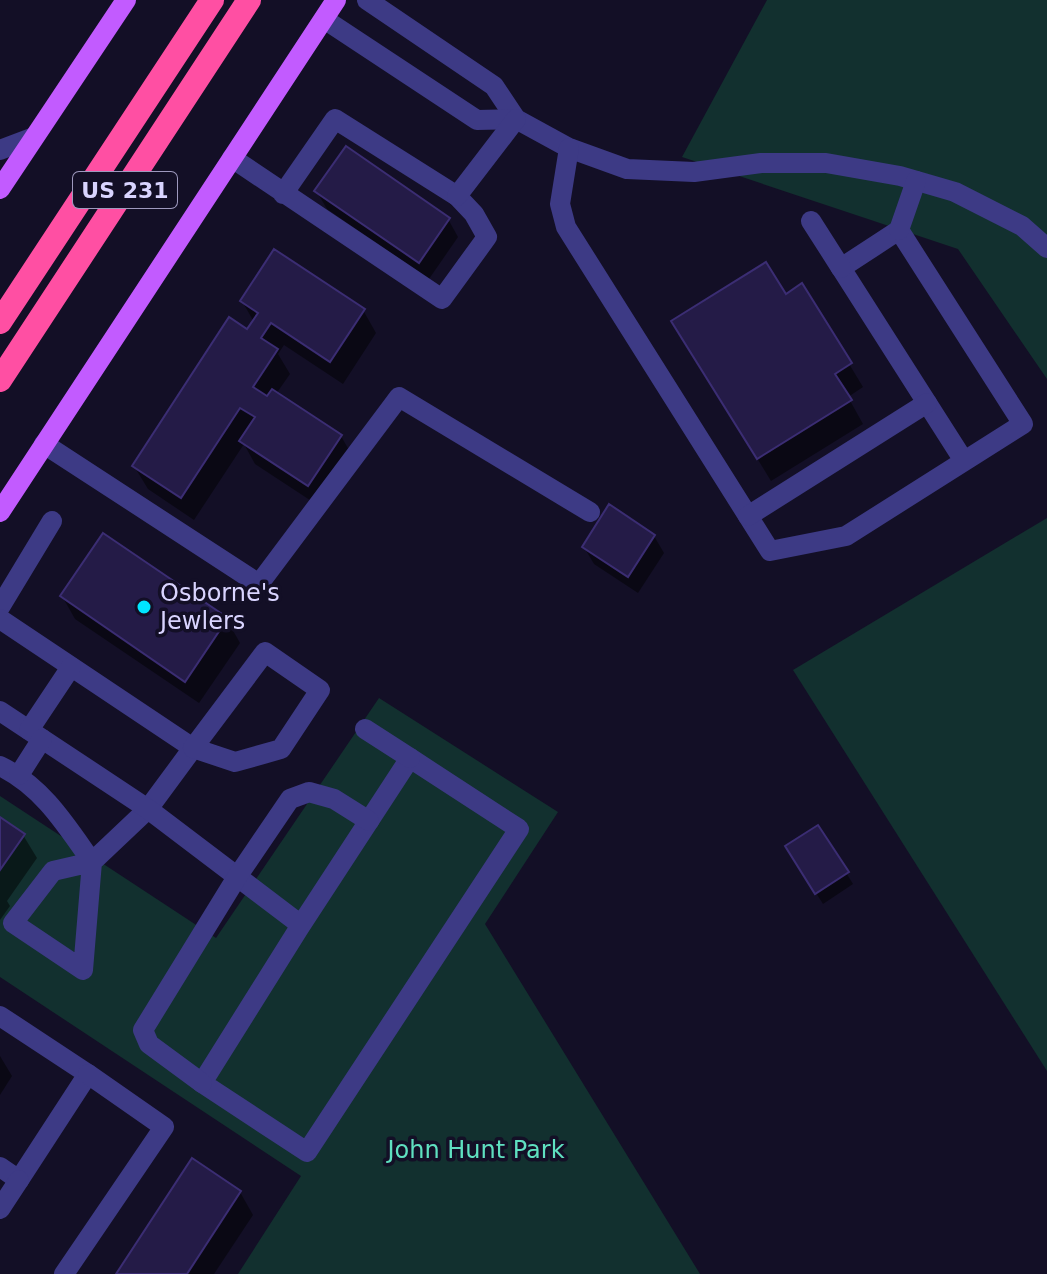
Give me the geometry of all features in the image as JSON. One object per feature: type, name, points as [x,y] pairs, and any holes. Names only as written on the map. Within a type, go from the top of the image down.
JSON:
[{"type":"highway","name":"US 231","points":[[0,322],[212,0]]},
{"type":"highway","name":"US 231","points":[[0,380],[249,0]]},
{"type":"main road","points":[[0,189],[126,0]]},
{"type":"main road","points":[[0,512],[336,0]]},
{"type":"street","points":[[367,0],[494,86],[516,119],[569,148],[627,169],[694,172],[761,163],[826,163],[916,181],[955,192],[1022,226],[1047,248]]},
{"type":"street","points":[[324,19],[477,120],[516,119]]},
{"type":"street","points":[[232,158],[283,194],[442,299],[487,237],[474,214],[457,196],[335,119],[283,194]]},
{"type":"street","points":[[457,196],[516,119]]},
{"type":"street","points":[[0,150],[34,137]]},
{"type":"street","points":[[569,148],[560,204],[566,227],[770,551],[846,536],[1023,424],[899,230]]},
{"type":"street","points":[[841,268],[899,230],[916,181]]},
{"type":"street","points":[[811,221],[964,461]]},
{"type":"street","points":[[44,444],[259,584],[399,397],[590,512]]},
{"type":"street","points":[[748,516],[927,403]]},
{"type":"street","points":[[0,607],[52,521]]},
{"type":"street","points":[[0,619],[193,748],[235,762],[281,749],[320,690],[265,652],[193,748],[148,809],[92,862],[53,871],[13,923],[83,970],[92,862],[55,810],[19,775],[0,766]]},
{"type":"street","points":[[19,775],[35,735],[71,667]]},
{"type":"street","points":[[0,711],[148,809],[301,925]]},
{"type":"street","points":[[365,729],[519,829],[307,1152],[149,1044],[143,1030],[237,877],[290,799],[309,792],[334,799],[369,821]]},
{"type":"street","points":[[202,1083],[410,758]]},
{"type":"street","points":[[0,1016],[164,1127],[64,1274]]},
{"type":"street","points":[[0,1209],[88,1074]]},
{"type":"street","points":[[0,1167],[19,1180]]},
{"type":"green space","points":[[767,0],[1047,0],[1047,379],[958,249],[682,157]]},
{"type":"green space","points":[[1047,518],[1047,1071],[793,670]]},
{"type":"green space","name":"John Hunt Park","points":[[379,698],[558,812],[485,924],[700,1274],[238,1274],[301,1176],[0,977],[0,796],[216,938]]},
{"type":"building","points":[[346,146],[450,218],[419,263],[314,191]]},
{"type":"building","points":[[274,249],[365,309],[330,362],[271,323],[261,338],[278,349],[253,387],[267,396],[272,389],[342,435],[308,486],[239,441],[255,417],[240,408],[181,498],[132,466],[229,317],[247,329],[258,313],[240,301]]},
{"type":"building","points":[[766,262],[786,294],[802,283],[852,363],[835,374],[852,400],[757,459],[671,321]]},
{"type":"building","points":[[609,504],[655,535],[628,577],[582,547]]},
{"type":"building","name":"Osborne's Jewlers","points":[[103,533],[228,618],[185,682],[60,596]]},
{"type":"building","points":[[0,817],[25,834],[0,870]]},
{"type":"building","points":[[818,825],[849,872],[815,894],[785,846]]},
{"type":"building","points":[[192,1158],[241,1191],[187,1274],[116,1274]]},
{"type":"place","name":"Osborne's Jewlers","points":[[144,607]]}]
